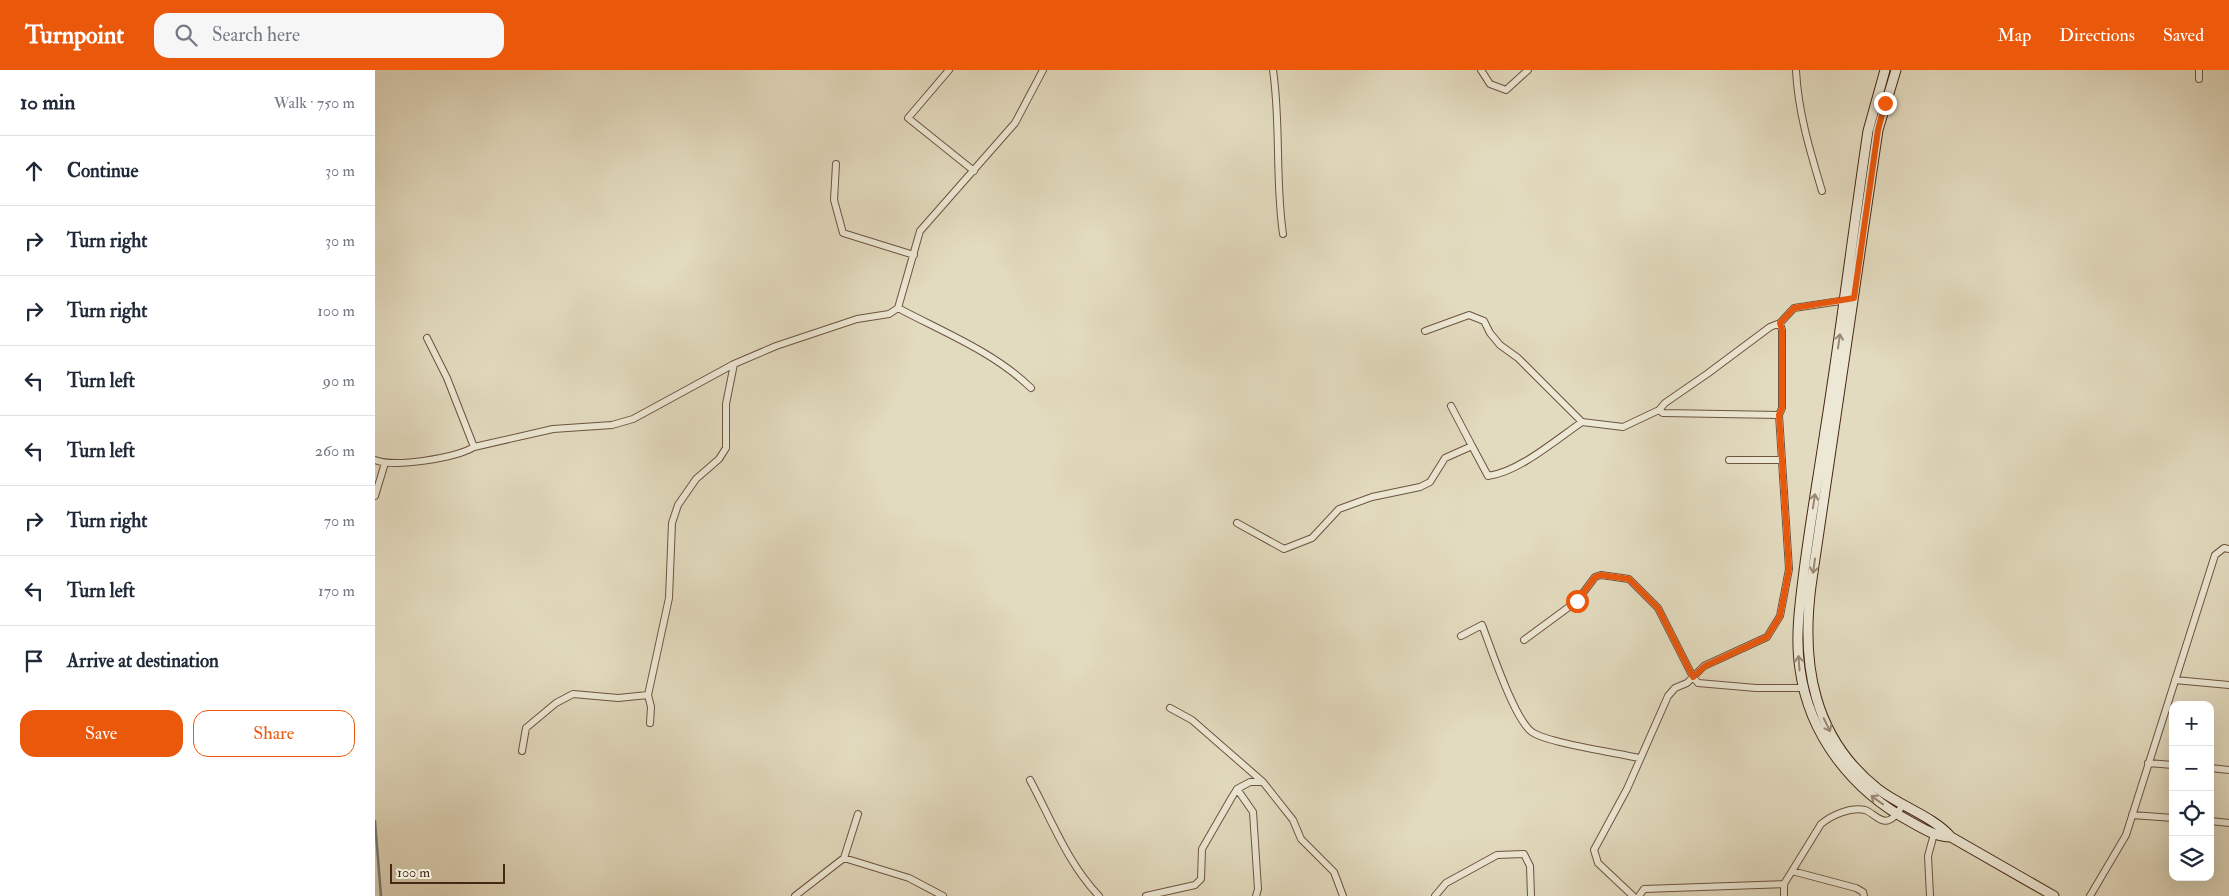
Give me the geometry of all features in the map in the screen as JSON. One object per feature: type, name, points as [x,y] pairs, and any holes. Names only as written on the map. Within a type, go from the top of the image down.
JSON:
[{"type":"main road","points":[[1885,70],[1868,131],[1845,300],[1801,590],[1798,635],[1799,668],[1813,719],[1830,750],[1862,788],[1939,837],[1951,837]]},
{"type":"main road","points":[[1896,70],[1878,130],[1811,586],[1808,613],[1808,661],[1816,700],[1836,742],[1867,779],[1899,810],[1944,829],[1951,837],[2054,896]]},
{"type":"street","points":[[949,70],[907,118],[974,171]]},
{"type":"street","points":[[375,460],[385,464],[435,458],[468,450],[474,446],[553,429],[612,425],[633,419],[734,364],[776,346],[857,319],[889,314],[898,308],[920,231],[1015,123],[1043,70]]},
{"type":"street","points":[[1273,70],[1279,106],[1278,197],[1283,234]]},
{"type":"street","points":[[1481,70],[1489,84],[1506,90],[1528,70]]},
{"type":"street","points":[[1797,70],[1797,93],[1808,146],[1822,191]]},
{"type":"street","points":[[2199,70],[2199,79]]},
{"type":"street","points":[[835,164],[834,200],[843,233],[914,255]]},
{"type":"street","points":[[1425,331],[1469,315],[1484,321],[1490,333],[1500,345],[1518,358],[1582,422],[1623,427],[1659,410],[1665,402],[1707,374],[1770,327],[1780,323],[1794,308],[1854,298]]},
{"type":"street","points":[[898,308],[991,357],[1031,388]]},
{"type":"street","points":[[1633,896],[1598,863],[1594,850],[1627,789],[1639,758],[1668,696],[1675,688],[1693,677],[1705,666],[1767,637],[1780,616],[1789,569],[1781,460],[1783,453],[1779,415],[1782,408],[1782,330],[1780,323]]},
{"type":"street","points":[[427,338],[447,378],[474,446]]},
{"type":"street","points":[[650,723],[651,706],[648,695],[669,598],[672,523],[678,505],[696,479],[719,459],[726,448],[727,404],[734,364]]},
{"type":"street","points":[[1451,406],[1489,476],[1499,475],[1538,452],[1582,422]]},
{"type":"street","points":[[1659,410],[1663,412],[1779,415]]},
{"type":"street","points":[[1237,523],[1284,549],[1312,538],[1339,510],[1372,497],[1420,487],[1429,482],[1445,458],[1472,446]]},
{"type":"street","points":[[1729,460],[1781,460]]},
{"type":"street","points":[[375,496],[385,464]]},
{"type":"street","points":[[2090,896],[2126,835],[2215,555],[2224,548],[2229,549]]},
{"type":"street","points":[[1524,640],[1577,601],[1595,577],[1601,575],[1629,579],[1658,608],[1693,677],[1698,682],[1718,686],[1804,688]]},
{"type":"street","points":[[1461,636],[1482,625],[1515,707],[1532,732],[1548,739],[1639,758]]},
{"type":"street","points":[[2175,680],[2229,685]]},
{"type":"street","points":[[522,751],[526,728],[556,703],[573,694],[618,698],[648,695]]},
{"type":"street","points":[[1170,708],[1192,720],[1263,782],[1293,820],[1301,840],[1334,872],[1343,896]]},
{"type":"street","points":[[2148,763],[2169,765]]},
{"type":"street","points":[[2214,768],[2229,770]]},
{"type":"street","points":[[1030,780],[1075,866],[1086,883],[1099,896]]},
{"type":"street","points":[[1150,895],[1195,885],[1201,879],[1202,849],[1237,789],[1250,782],[1263,782]]},
{"type":"street","points":[[1237,789],[1253,812],[1258,889],[1255,896]]},
{"type":"street","points":[[1784,896],[1784,884],[1821,824],[1829,817],[1850,810],[1865,810],[1885,821],[1890,820],[1899,810]]},
{"type":"street","points":[[795,896],[844,858],[858,814]]},
{"type":"street","points":[[2132,815],[2169,818]]},
{"type":"street","points":[[2214,821],[2229,823]]},
{"type":"street","points":[[1930,896],[1928,856],[1934,834]]},
{"type":"street","points":[[1438,895],[1446,883],[1460,874],[1475,869],[1497,855],[1524,854],[1530,866],[1531,896]]},
{"type":"street","points":[[844,858],[909,878],[928,886],[943,896]]},
{"type":"street","points":[[1792,871],[1856,888],[1863,892],[1864,896]]},
{"type":"street","points":[[1639,896],[1644,889],[1784,884]]},
{"type":"waterway","points":[[375,821],[381,896]]},
{"type":"route","points":[[1577,601],[1595,577],[1601,575],[1629,579],[1658,608],[1693,677],[1705,666],[1767,637],[1780,616],[1789,569],[1781,460],[1783,453],[1779,415],[1782,408],[1782,330],[1780,323],[1794,308],[1854,298],[1878,130],[1885,103]]}]
